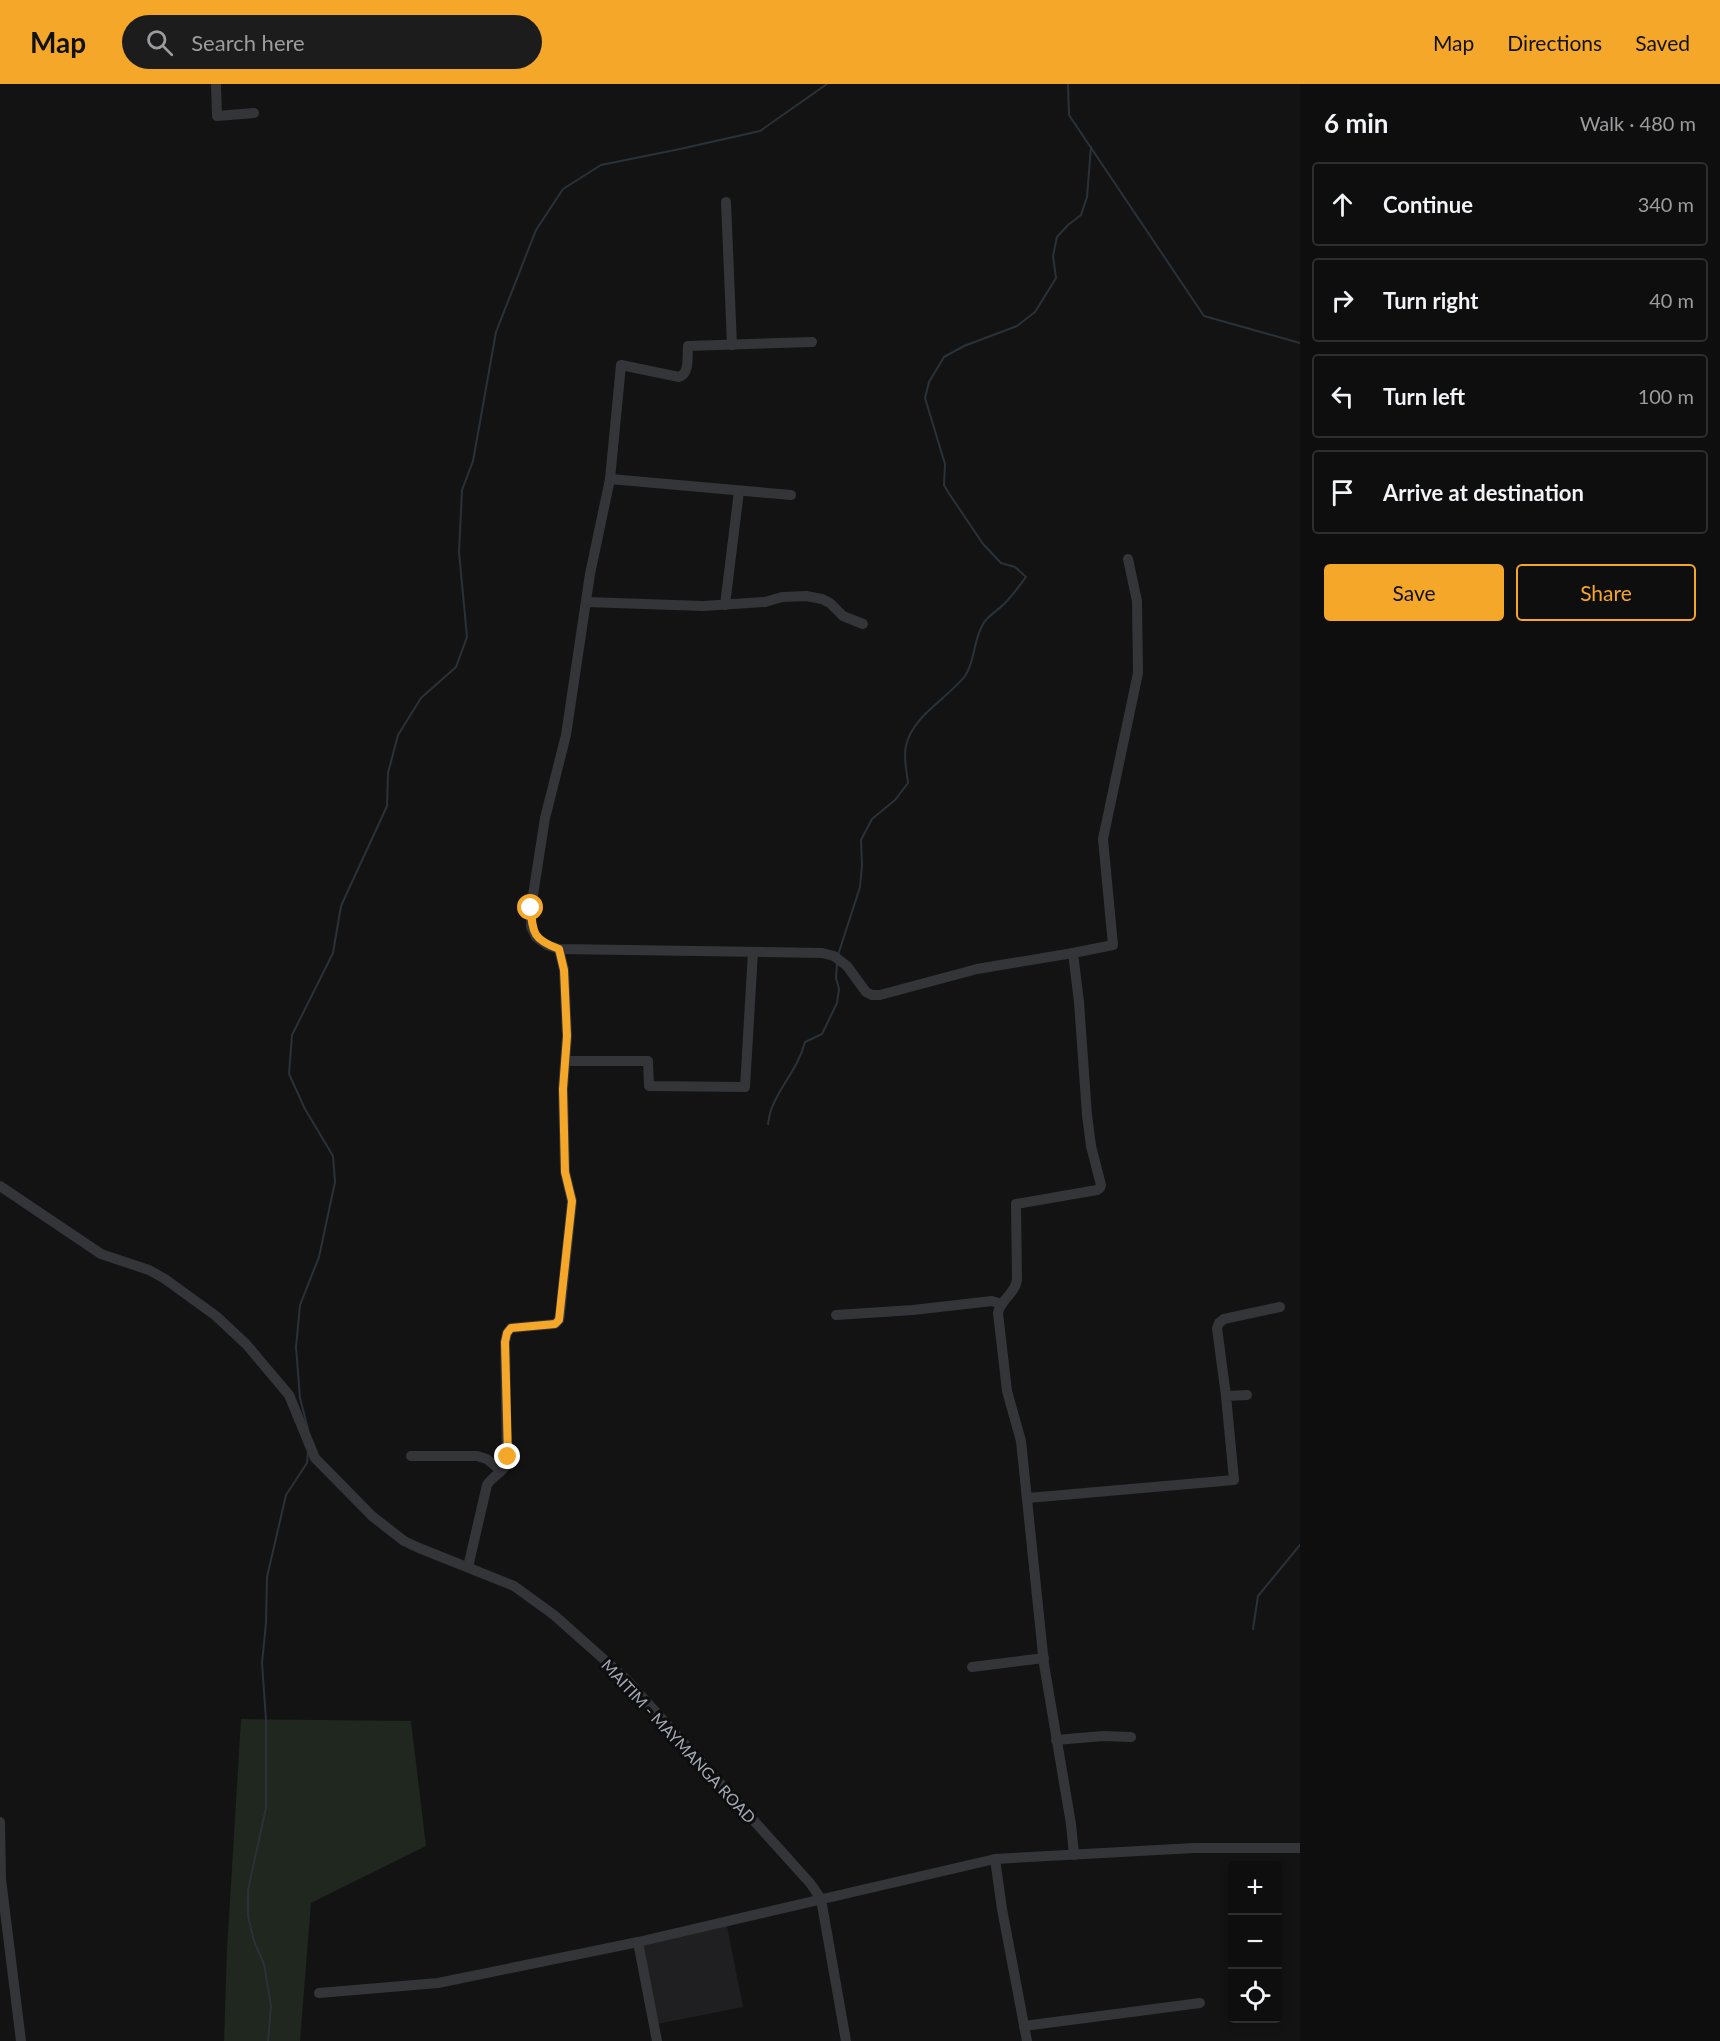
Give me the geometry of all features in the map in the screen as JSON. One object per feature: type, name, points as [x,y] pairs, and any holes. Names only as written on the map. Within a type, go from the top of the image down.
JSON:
[{"type":"street","points":[[216,84],[217,116],[254,113]]},
{"type":"street","points":[[726,202],[732,345]]},
{"type":"street","points":[[812,342],[688,346],[686,372],[679,377],[621,365],[610,479],[586,603],[566,735],[546,818],[531,908],[531,927],[536,937],[547,945],[559,949],[822,953],[834,956],[847,966],[866,992],[872,995],[880,995],[977,969],[1113,945],[1103,839],[1138,673],[1137,601],[1128,559]]},
{"type":"street","points":[[610,479],[791,495]]},
{"type":"street","points":[[725,605],[739,491]]},
{"type":"street","points":[[586,603],[703,606],[765,602],[782,597],[814,597],[830,603],[843,616],[862,624]]},
{"type":"street","points":[[468,1567],[487,1485],[506,1467],[508,1457],[505,1342],[507,1333],[511,1328],[555,1324],[560,1315],[572,1201],[566,1181],[564,1149],[563,1089],[566,1061],[564,970],[559,949]]},
{"type":"street","points":[[566,1061],[648,1061],[649,1086],[745,1087],[753,952]]},
{"type":"street","points":[[1073,953],[1087,1115],[1091,1146],[1101,1185],[1097,1190],[1016,1204],[1017,1280],[1014,1291],[1002,1304],[998,1313],[1007,1391],[1021,1441],[1044,1658],[1074,1855]]},
{"type":"street","name":"MAITIM - MAYMANGA ROAD","points":[[0,1186],[100,1254],[149,1270],[216,1316],[246,1344],[289,1395],[315,1458],[372,1516],[404,1541],[514,1586],[554,1615],[626,1679],[810,1883],[821,1899],[846,2041]]},
{"type":"street","points":[[836,1315],[913,1310],[992,1301],[1002,1304]]},
{"type":"street","points":[[1028,1498],[1234,1480],[1217,1328],[1224,1319],[1280,1307]]},
{"type":"street","points":[[1226,1396],[1247,1395]]},
{"type":"street","points":[[411,1456],[482,1457],[501,1471]]},
{"type":"street","points":[[972,1667],[1044,1658]]},
{"type":"street","points":[[1056,1740],[1103,1736],[1131,1737]]},
{"type":"street","points":[[0,1822],[1,1880],[21,2041]]},
{"type":"street","points":[[319,1993],[438,1983],[638,1942],[994,1859],[1194,1848],[1300,1848]]},
{"type":"street","points":[[994,1859],[1027,2041]]},
{"type":"street","points":[[638,1942],[657,2041]]},
{"type":"street","points":[[1024,2026],[1200,2003]]},
{"type":"shaded area","points":[[241,1719],[411,1721],[426,1846],[311,1903],[300,2041],[224,2041],[227,1950]]},
{"type":"shaded area","points":[[727,1926],[743,2007],[657,2024],[640,1946]]},
{"type":"waterway","points":[[308,1429],[300,1398],[296,1347],[300,1305],[319,1257],[335,1182],[333,1156],[305,1109],[289,1074],[292,1035],[333,953],[341,906],[387,806],[388,773],[398,735],[421,698],[456,667],[467,637],[459,552],[462,490],[473,461],[496,332],[536,230],[563,189],[601,165],[760,131],[827,84]]},
{"type":"waterway","points":[[1068,84],[1069,115],[1204,316],[1300,343]]},
{"type":"waterway","points":[[838,955],[860,887],[861,840],[872,819],[895,800],[908,783],[905,755],[910,735],[923,717],[965,676],[983,624],[1009,599],[1026,577],[1015,567],[1001,563],[983,544],[944,485],[945,464],[925,398],[929,382],[944,357],[964,346],[1017,326],[1035,312],[1056,278],[1053,256],[1057,237],[1081,215],[1087,197],[1091,147]]},
{"type":"waterway","points":[[768,1124],[772,1107],[798,1060],[805,1042],[822,1034],[837,1003],[839,989],[836,978],[837,964]]},
{"type":"waterway","points":[[268,2041],[271,2006],[264,1964],[254,1941],[248,1916],[248,1890],[266,1808],[266,1720],[262,1663],[267,1577],[286,1495],[307,1463],[308,1452]]},
{"type":"waterway","points":[[1253,1629],[1258,1596],[1300,1545]]},
{"type":"route","points":[[508,1457],[505,1342],[507,1333],[511,1328],[558,1323],[572,1201],[566,1181],[564,1138],[563,1089],[567,1036],[564,970],[559,949],[547,945],[536,937],[531,927],[531,908]]}]
